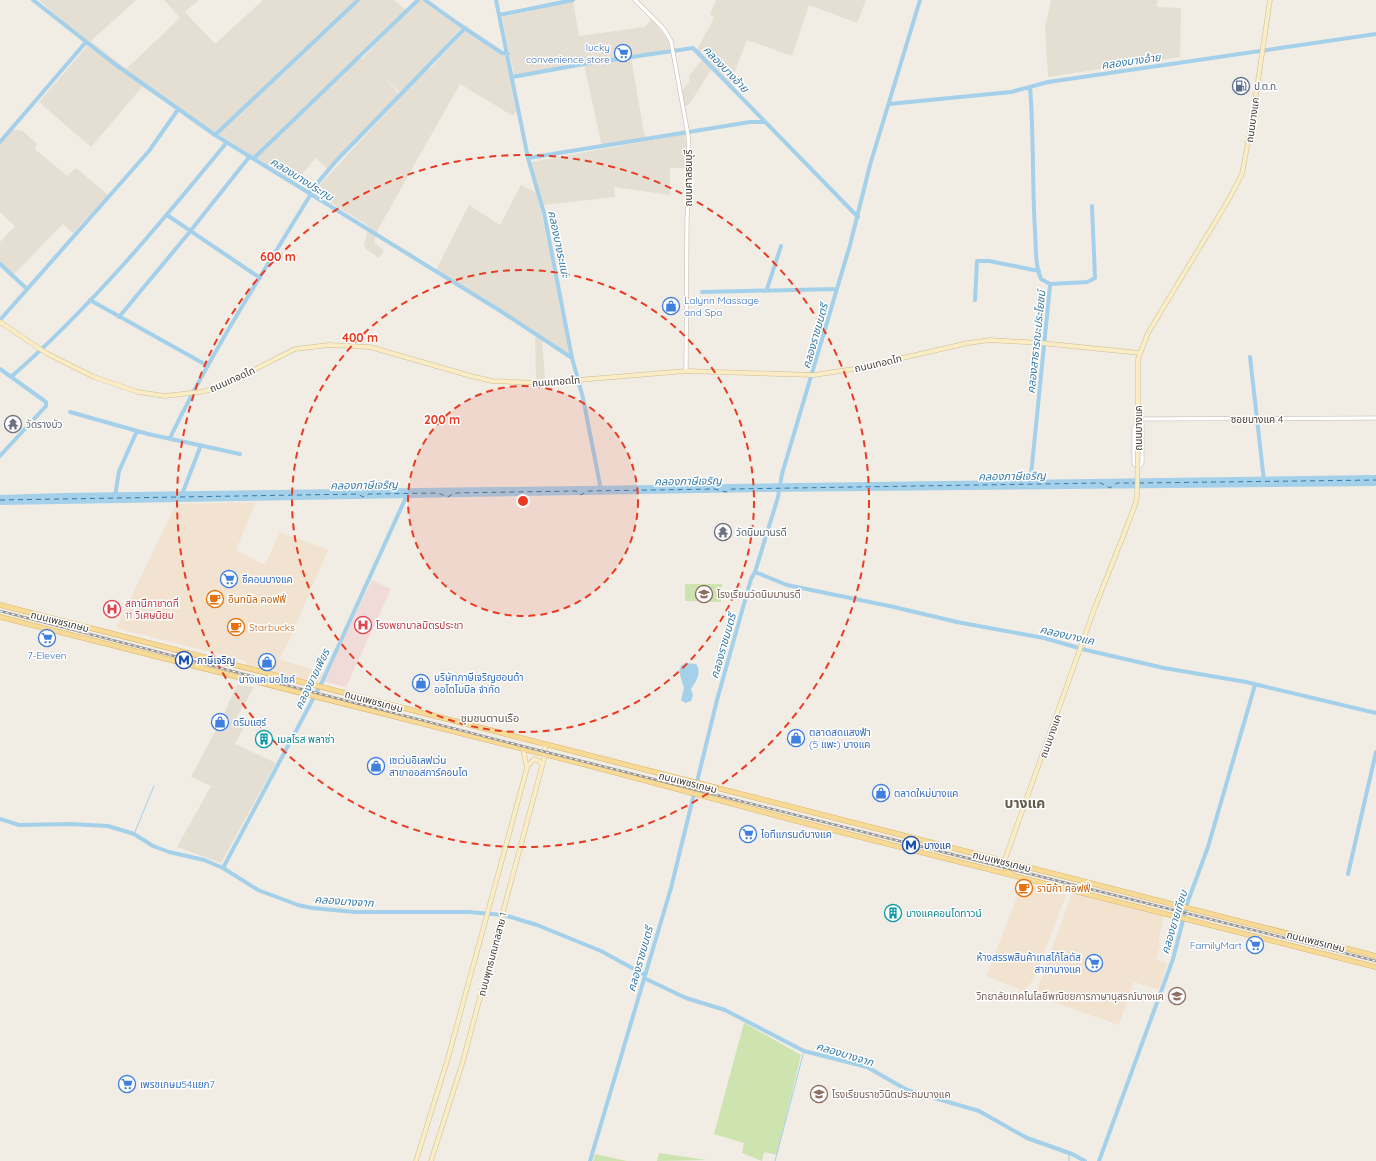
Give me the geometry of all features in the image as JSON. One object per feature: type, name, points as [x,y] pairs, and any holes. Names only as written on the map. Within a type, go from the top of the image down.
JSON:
[{"type":"main road","name":"ถนนบางแค","points":[[1004,862],[1095,607],[1136,505],[1138,368],[1140,353],[1155,318],[1229,199],[1242,174],[1252,121],[1270,0]]},
{"type":"main road","name":"ถนนเทอดไท","points":[[0,322],[46,352],[94,378],[124,388],[157,396],[189,394],[223,386],[295,349],[329,345],[370,347],[458,373],[492,380],[542,383],[686,371],[806,376],[854,369],[968,343],[990,340],[1041,343],[1140,353]]},
{"type":"main road","name":"ถนนเพชรเกษม","points":[[0,605],[1376,956]]},
{"type":"main road","name":"ถนนเพชรเกษม","points":[[0,616],[317,696],[797,821],[1376,967]]},
{"type":"main road","points":[[411,721],[414,716],[414,711]]},
{"type":"main road","points":[[420,713],[416,717],[420,723]]},
{"type":"main road","name":"ถนนพุทธมณฑลสาย 1","points":[[431,1161],[463,1061],[508,898],[545,755],[545,745]]},
{"type":"main road","name":"ถนนพุทธมณฑลสาย 1","points":[[416,1161],[435,1102],[527,768],[523,749]]},
{"type":"main road","points":[[527,768],[534,759],[539,760],[542,766]]},
{"type":"main road","points":[[1004,862],[1008,871],[1015,876]]},
{"type":"main road","points":[[1318,952],[1321,943]]},
{"type":"main road","points":[[1332,956],[1334,946]]},
{"type":"street","name":"ถนนศาลธนบุรี","points":[[635,0],[663,28],[669,37],[673,50],[688,135],[690,165],[686,371]]},
{"type":"street","name":"ซอยบางแค 4","points":[[1138,419],[1251,420],[1376,418]]},
{"type":"street","points":[[1138,419],[1142,425],[1142,463],[1140,466],[1136,466],[1134,463],[1134,429],[1138,419]]},
{"type":"shaded area","points":[[39,0],[136,0],[91,41],[126,69],[180,18],[164,0],[199,0],[185,12],[215,44],[263,0],[356,0],[335,22],[359,0],[394,0],[406,10],[360,57],[362,59],[418,0],[425,0],[461,28],[425,67],[430,69],[466,30],[507,57],[518,109],[513,116],[460,84],[377,231],[374,243],[384,250],[379,258],[366,249],[364,244],[369,226],[313,192],[424,72],[421,71],[400,92],[379,74],[399,93],[327,169],[316,158],[295,182],[142,87],[91,147],[39,102],[88,45]]},
{"type":"shaded area","points":[[716,0],[866,0],[857,23],[809,5],[792,56],[747,40],[730,84],[713,67],[690,103],[684,108],[681,91],[689,82],[689,76],[703,58],[696,51],[714,18],[710,14]]},
{"type":"shaded area","points":[[1051,0],[1158,0],[1157,7],[1181,8],[1180,57],[1048,77],[1045,28]]},
{"type":"shaded area","points":[[573,1],[579,36],[645,27],[652,19],[668,41],[670,51],[631,57],[645,139],[602,147],[584,64],[514,75],[502,17]]},
{"type":"shaded area","points":[[10,129],[23,131],[37,144],[35,149],[67,176],[76,168],[108,195],[73,233],[63,224],[13,275],[0,264],[0,242],[15,226],[0,212],[0,141]]},
{"type":"shaded area","points":[[685,134],[687,168],[670,168],[670,195],[614,187],[615,197],[543,205],[531,162]]},
{"type":"shaded area","points":[[521,185],[537,193],[571,357],[542,338],[545,381],[536,381],[535,331],[436,270],[469,205],[500,225]]},
{"type":"shaded area","name":"ซีคอนบางแค","points":[[256,502],[236,550],[262,564],[266,563],[280,532],[328,550],[287,645],[279,659],[324,673],[318,684],[246,665],[246,661],[116,628],[176,504]]},
{"type":"shaded area","name":"โรงพยาบาลมิตรประชา","points":[[372,580],[391,589],[346,687],[323,681]]},
{"type":"shaded area","points":[[237,685],[254,687],[235,721],[244,727],[235,744],[276,763],[221,863],[177,847],[211,786],[191,777],[220,722]]},
{"type":"shaded area","points":[[1023,882],[1066,895],[1034,979],[1024,991],[986,976]]},
{"type":"shaded area","points":[[1072,893],[1164,916],[1158,942],[1161,943],[1156,960],[1167,963],[1159,990],[1134,982],[1119,1025],[1035,996]]},
{"type":"green space","points":[[685,584],[722,584],[721,602],[685,601]]},
{"type":"green space","points":[[744,1023],[801,1055],[777,1155],[764,1152],[762,1161],[742,1153],[744,1143],[714,1134]]},
{"type":"green space","points":[[659,1153],[707,1160],[657,1161]]},
{"type":"green space","points":[[595,1154],[627,1161],[593,1161]]},
{"type":"water","points":[[1376,475],[1376,486],[762,492],[0,505],[0,495],[62,493]]},
{"type":"water","points":[[685,663],[696,664],[698,667],[698,674],[691,689],[693,695],[691,701],[685,703],[681,700],[684,688],[679,671],[681,666]]},
{"type":"waterway","name":"คลองบางประทุน","points":[[33,0],[112,62],[215,135],[502,312],[572,358]]},
{"type":"waterway","points":[[215,135],[358,0]]},
{"type":"waterway","points":[[254,158],[418,0]]},
{"type":"waterway","points":[[425,0],[502,53],[508,54]]},
{"type":"waterway","name":"คลองบางระแนะ","points":[[496,0],[528,158],[544,213],[572,358],[583,398],[601,490]]},
{"type":"waterway","points":[[499,15],[573,0]]},
{"type":"waterway","name":"คลองราชมนตรี","points":[[590,1161],[671,888],[717,700],[751,579],[755,572],[778,497],[782,474],[850,245],[870,165],[920,0]]},
{"type":"waterway","points":[[309,193],[336,161],[465,28]]},
{"type":"waterway","name":"คลองบางอ้าย","points":[[889,104],[1011,92],[1048,82],[1376,34]]},
{"type":"waterway","points":[[0,142],[86,42]]},
{"type":"waterway","name":"คลองบางอ้าย","points":[[512,77],[584,64],[693,48],[858,217]]},
{"type":"waterway","name":"คลองสาธารณะประโยชน์","points":[[1030,87],[1037,262],[1041,279],[1050,284],[1030,485]]},
{"type":"waterway","points":[[0,320],[149,151],[177,111]]},
{"type":"waterway","points":[[528,158],[750,122],[764,122]]},
{"type":"waterway","points":[[11,377],[41,350],[97,294],[150,234],[227,142]]},
{"type":"waterway","points":[[119,317],[250,156]]},
{"type":"waterway","points":[[170,438],[202,375],[311,194]]},
{"type":"waterway","points":[[1050,284],[1087,282],[1095,278],[1092,206]]},
{"type":"waterway","points":[[167,215],[260,278]]},
{"type":"waterway","points":[[767,289],[781,246]]},
{"type":"waterway","points":[[975,300],[977,261],[989,261],[1039,271]]},
{"type":"waterway","points":[[0,264],[27,289]]},
{"type":"waterway","points":[[702,292],[836,289]]},
{"type":"waterway","points":[[90,300],[208,366]]},
{"type":"waterway","points":[[1250,357],[1264,481]]},
{"type":"waterway","points":[[0,369],[46,402],[46,406],[0,456]]},
{"type":"waterway","points":[[70,412],[148,434],[240,454]]},
{"type":"waterway","points":[[115,497],[119,471],[137,431]]},
{"type":"waterway","points":[[181,497],[201,445]]},
{"type":"waterway","name":"คลองยายเพียร","points":[[223,868],[322,682],[407,495]]},
{"type":"waterway","name":"คลองบางแค","points":[[755,572],[787,585],[894,607],[957,622],[1044,638],[1086,650],[1164,668],[1246,682],[1376,713]]},
{"type":"waterway","name":"คลองยายเทียบ","points":[[1099,1161],[1173,959],[1188,901],[1208,847],[1255,685]]},
{"type":"waterway","points":[[1348,874],[1376,752]]},
{"type":"waterway","points":[[134,834],[154,786]]},
{"type":"waterway","name":"คลองบางจาก","points":[[0,819],[19,825],[70,824],[108,826],[134,834],[153,846],[169,852],[204,860],[223,868],[258,890],[298,905],[312,908],[355,912],[468,912],[504,915],[537,925],[601,951],[645,975]]},
{"type":"waterway","name":"คลองบางจาก","points":[[644,978],[686,998],[725,1010],[804,1051],[867,1067],[907,1090],[979,1111],[1027,1138],[1072,1154],[1085,1161]]},
{"type":"waterway","points":[[775,1161],[804,1051]]},
{"type":"waterway","name":"คลองบางจาก","points":[[1069,1153],[1069,1161]]},
{"type":"ferry route","points":[[1139,483],[1376,480]]},
{"type":"ferry route","points":[[0,500],[358,494],[363,497],[369,494],[438,493],[448,497],[454,493],[576,491],[581,495],[587,491],[715,489],[726,492],[732,489],[1101,483],[1110,488],[1117,483],[1136,483]]},
{"type":"railway","points":[[0,611],[518,745],[1376,961]]},
{"type":"place","name":"lucky convenience store","points":[[623,53]]},
{"type":"place","name":"ป.ต.ท.","points":[[1241,86]]},
{"type":"place","name":"Lalynn Massage and Spa","points":[[671,306]]},
{"type":"place","name":"วัดรางบัว","points":[[13,424]]},
{"type":"place","name":"วัดนิมมานรดี","points":[[723,532]]},
{"type":"place","name":"ซีคอนบางแค","points":[[229,579]]},
{"type":"place","name":"โรงเรียนวัดนิมมานรดี","points":[[704,594]]},
{"type":"place","name":"อินทนิล คอฟฟี่","points":[[215,599]]},
{"type":"place","name":"สถานีกาชาดที่ 11 วิเศษนิยม","points":[[112,609]]},
{"type":"place","name":"โรงพยาบาลมิตรประชา","points":[[363,625]]},
{"type":"place","name":"Starbucks","points":[[236,627]]},
{"type":"place","name":"7-Eleven","points":[[47,638]]},
{"type":"place","name":"ภาษีเจริญ","points":[[184,660]]},
{"type":"place","name":"บางแค มอไซค์","points":[[267,662]]},
{"type":"place","name":"บริษัทภาษีเจริญฮอนด้า ออโตโมบิล จำกัด","points":[[421,683]]},
{"type":"place","name":"ดรีมแฮร์","points":[[220,722]]},
{"type":"place","name":"ตลาดสดแสงฟ้า (5 แพะ) บางแค","points":[[796,738]]},
{"type":"place","name":"เมลโรส พลาซ่า","points":[[264,739]]},
{"type":"place","name":"เซเว่นอิเลฟเว่น สาขาออสการ์คอนโด","points":[[376,766]]},
{"type":"place","name":"ตลาดใหม่บางแค","points":[[881,793]]},
{"type":"place","name":"ไอทีแกรนด์บางแค","points":[[748,834]]},
{"type":"place","name":"บางแค","points":[[911,845]]},
{"type":"place","name":"ราบิก้า คอฟฟี่","points":[[1024,888]]},
{"type":"place","name":"บางแคคอนโดทาวน์","points":[[893,913]]},
{"type":"place","name":"FamilyMart","points":[[1255,945]]},
{"type":"place","name":"ห้างสรรพสินค้าเทสโก้โลตัส สาขาบางแค","points":[[1094,963]]},
{"type":"place","name":"วิทยาลัยเทคโนโลยีพณิชยการภาษานุสรณ์บางแค","points":[[1177,996]]},
{"type":"place","name":"เพรชเกษม54แยก7","points":[[127,1084]]},
{"type":"place","name":"โรงเรียนราชวินิตประถมบางแค","points":[[819,1094]]},
{"type":"district","name":"ชุมชนตานเรือ","points":[[490,718]]},
{"type":"district","name":"บางแค","points":[[1025,803]]},
{"type":"water label","name":"คลองภาษีเจริญ","points":[[1012,476]]},
{"type":"water label","name":"คลองภาษีเจริญ","points":[[688,481]]},
{"type":"water label","name":"คลองภาษีเจริญ","points":[[364,485]]}]
